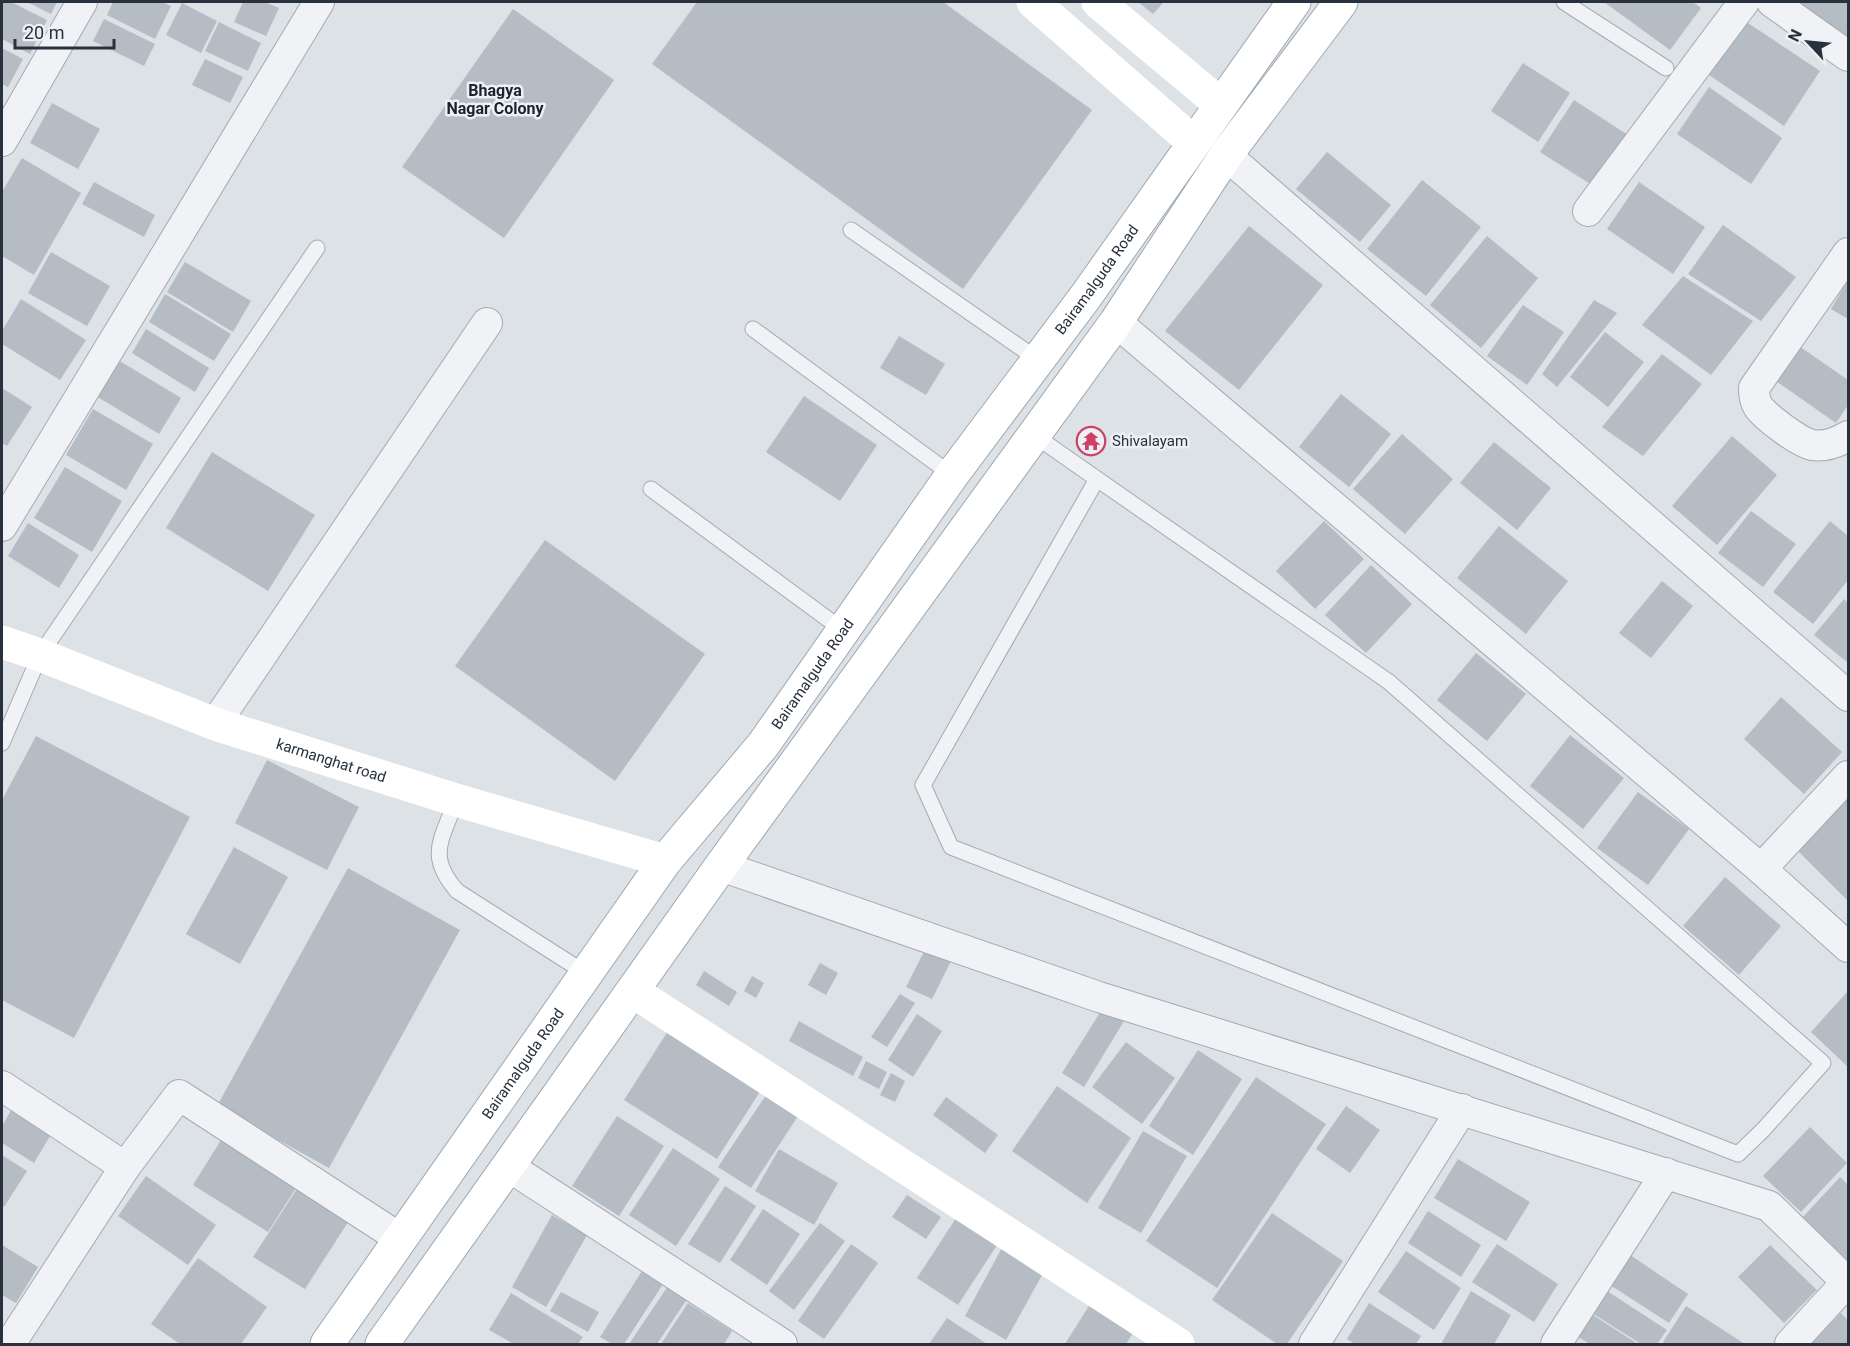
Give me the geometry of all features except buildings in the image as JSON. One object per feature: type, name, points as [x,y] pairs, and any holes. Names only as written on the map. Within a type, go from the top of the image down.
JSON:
[{"type":"main road","points":[[1033,2],[1193,142]]},
{"type":"main road","points":[[1098,2],[1220,104]]},
{"type":"main road","name":"Bairamalguda Road","points":[[327,1344],[666,861],[762,745],[958,466],[1086,296],[1294,2]]},
{"type":"main road","points":[[382,1344],[634,992],[721,866],[1116,322],[1226,155],[1341,2]]},
{"type":"main road","points":[[958,466],[1000,482]]},
{"type":"main road","name":"karmanghat road","points":[[2,642],[214,724],[456,800],[666,861]]},
{"type":"main road","points":[[634,992],[1178,1344]]},
{"type":"street","points":[[2,141],[82,2]]},
{"type":"street","points":[[2,526],[319,2]]},
{"type":"street","points":[[1588,211],[1744,2]]},
{"type":"street","points":[[1772,2],[1848,56]]},
{"type":"street","points":[[1226,155],[1848,696]]},
{"type":"street","points":[[1848,253],[1754,388],[1755,399],[1760,410],[1802,442],[1814,445],[1829,444],[1848,436]]},
{"type":"street","points":[[1116,322],[1761,869],[1848,947]]},
{"type":"street","points":[[214,724],[487,324]]},
{"type":"street","points":[[1761,869],[1848,776]]},
{"type":"street","points":[[721,866],[1099,997],[1769,1206],[1848,1282],[1790,1344]]},
{"type":"street","points":[[2,1086],[125,1167]]},
{"type":"street","points":[[11,1331],[125,1167],[179,1095],[401,1239]]},
{"type":"street","points":[[1314,1344],[1462,1109]]},
{"type":"street","points":[[508,1166],[782,1344]]},
{"type":"street","points":[[1556,1344],[1666,1173]]},
{"type":"lane","points":[[1564,2],[1666,68]]},
{"type":"lane","points":[[851,230],[1037,359]]},
{"type":"lane","points":[[2,743],[40,655],[317,248]]},
{"type":"lane","points":[[753,329],[958,466]]},
{"type":"lane","points":[[1034,435],[1389,682],[1823,1063],[1764,1130],[1738,1154],[951,848],[923,785],[1097,479]]},
{"type":"lane","points":[[651,489],[844,631]]},
{"type":"lane","points":[[456,800],[437,853],[443,876],[456,891],[588,975]]},
{"type":"place","name":"Shivalayam","points":[[1091,441]]},
{"type":"district","name":"Bhagya Nagar Colony","points":[[495,99]]}]
